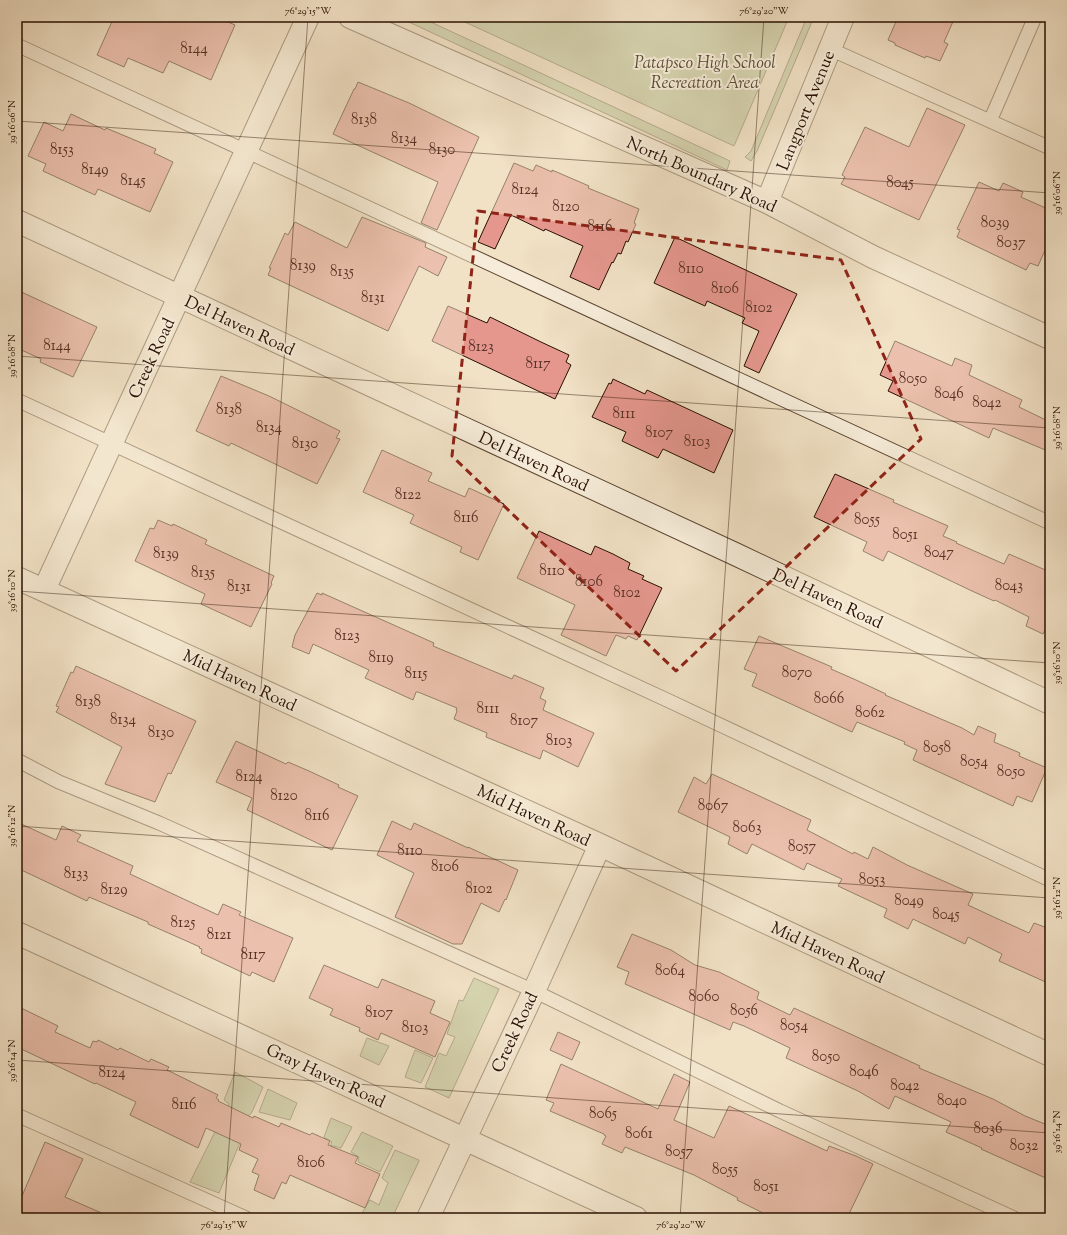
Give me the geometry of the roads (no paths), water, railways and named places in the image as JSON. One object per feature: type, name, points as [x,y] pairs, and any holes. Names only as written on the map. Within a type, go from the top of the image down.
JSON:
[{"type":"street","name":"Creek Road","points":[[44,590],[308,17]]},
{"type":"street","name":"North Boundary Road","points":[[350,17],[767,202],[873,257],[1050,338]]},
{"type":"street","name":"Langport Avenue","points":[[767,202],[843,17]]},
{"type":"street","name":"Del Haven Road","points":[[17,221],[728,550],[1050,703]]},
{"type":"street","name":"Mid Haven Road","points":[[17,578],[600,845],[1050,1055]]},
{"type":"street","name":"Creek Road","points":[[428,1218],[464,1138],[534,991],[600,845]]},
{"type":"street","name":"Gray Haven Road","points":[[17,933],[636,1218]]},
{"type":"lane","points":[[990,121],[1034,17]]},
{"type":"lane","points":[[17,45],[247,150],[804,411],[1050,523]]},
{"type":"lane","points":[[830,49],[1050,148]]},
{"type":"lane","points":[[17,400],[1050,880]]},
{"type":"lane","points":[[17,760],[59,782],[159,823],[534,991],[780,1111],[1014,1218]]},
{"type":"lane","points":[[17,1115],[246,1218]]},
{"type":"park label","name":"Patapsco High School Recreation Area","points":[[705,72]]}]
